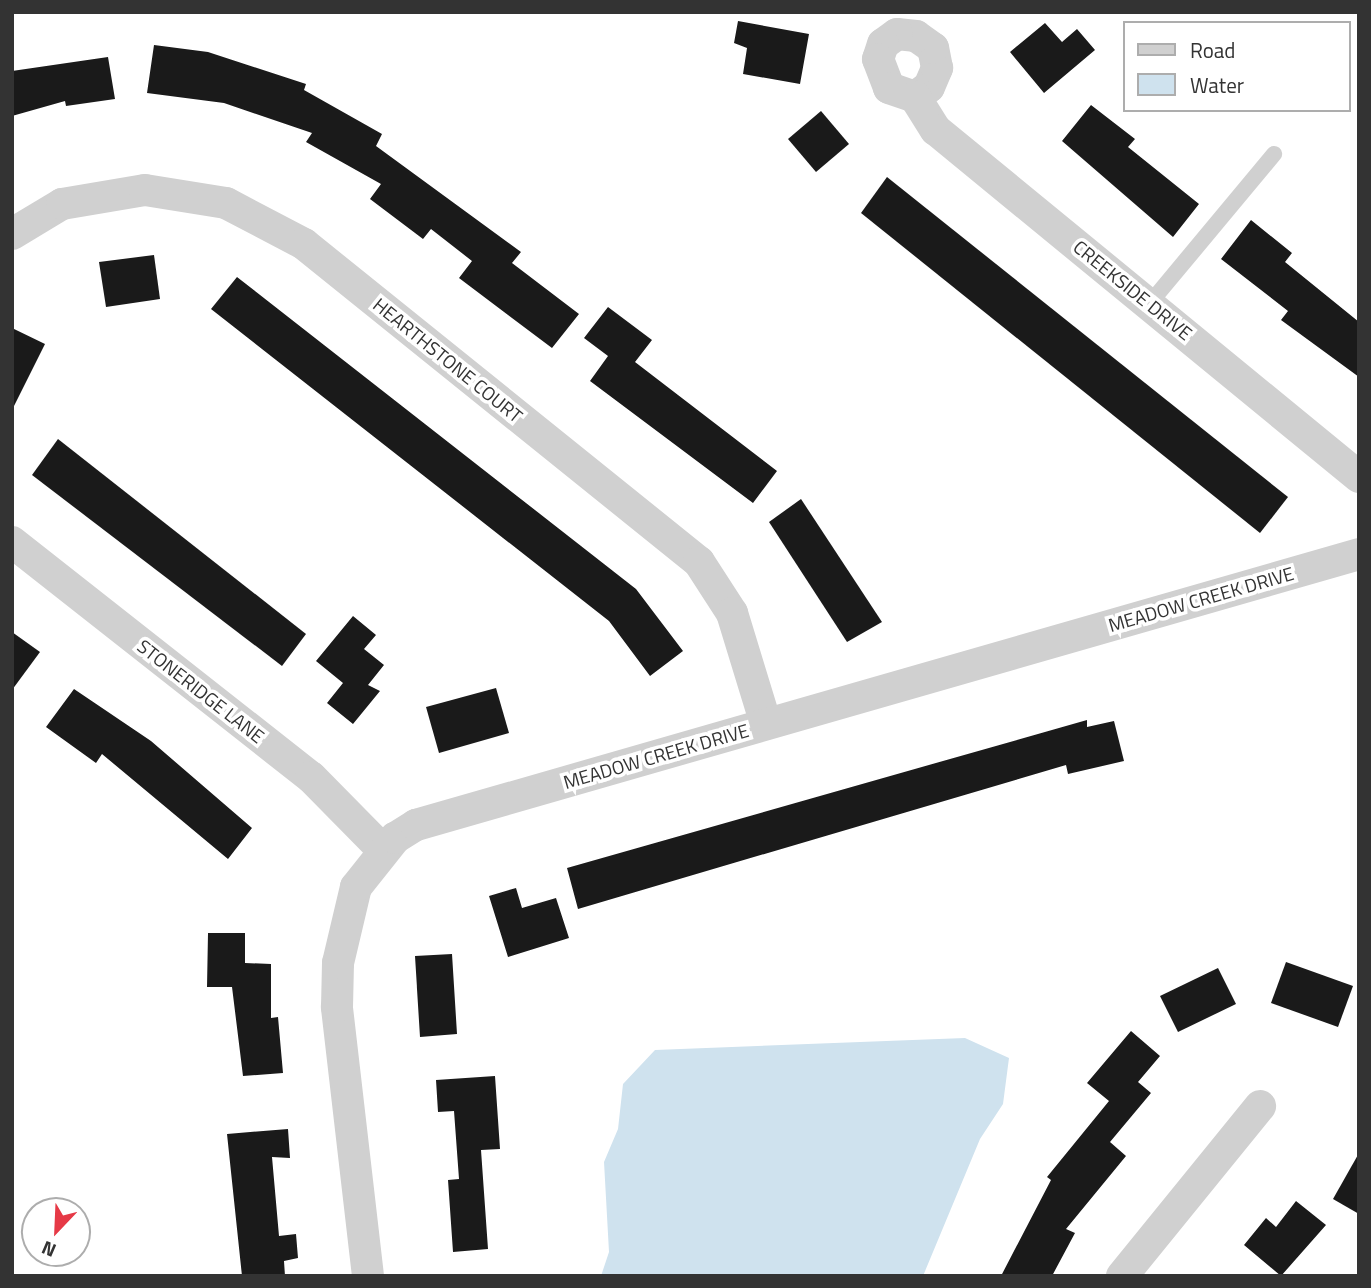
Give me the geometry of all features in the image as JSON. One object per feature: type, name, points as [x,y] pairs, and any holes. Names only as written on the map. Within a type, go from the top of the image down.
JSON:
[{"type":"street","name":"CREEKSIDE DRIVE","points":[[915,97],[936,130],[1359,477]]},
{"type":"street","name":"HEARTHSTONE COURT","points":[[12,234],[62,204],[145,190],[226,203],[304,244],[699,562],[732,613],[766,724]]},
{"type":"street","name":"STONERIDGE LANE","points":[[12,542],[311,777],[382,849]]},
{"type":"street","name":"MEADOW CREEK DRIVE","points":[[368,1276],[340,1035],[338,963],[356,887],[382,849],[416,825],[1359,554]]},
{"type":"street","points":[[1122,1276],[1260,1106]]},
{"type":"lane","points":[[1150,303],[1274,154]]},
{"type":"water","points":[[965,1038],[1009,1058],[1003,1104],[980,1139],[923,1276],[601,1276],[609,1252],[604,1162],[618,1129],[623,1084],[655,1050]]},
{"type":"building","points":[[738,21],[809,34],[800,84],[743,74],[747,48],[734,43]]},
{"type":"building","points":[[1045,23],[1062,42],[1077,29],[1095,50],[1044,93],[1010,52]]},
{"type":"building","points":[[154,45],[208,52],[306,84],[304,90],[382,134],[376,146],[521,252],[512,263],[579,314],[552,348],[459,278],[472,261],[431,229],[423,239],[370,199],[381,184],[306,142],[312,133],[224,103],[147,93]]},
{"type":"building","points":[[108,57],[115,99],[66,106],[65,101],[12,116],[12,71]]},
{"type":"building","points":[[1091,105],[1135,139],[1128,147],[1199,204],[1173,237],[1062,141]]},
{"type":"building","points":[[821,111],[849,144],[816,172],[788,139]]},
{"type":"building","points":[[887,177],[1288,497],[1260,533],[861,213]]},
{"type":"building","points":[[1251,220],[1292,253],[1285,262],[1359,322],[1359,377],[1281,320],[1288,311],[1221,259]]},
{"type":"building","points":[[154,255],[160,299],[106,307],[99,262]]},
{"type":"building","points":[[237,277],[636,589],[683,651],[650,676],[609,621],[211,309]]},
{"type":"building","points":[[608,307],[652,340],[635,362],[777,471],[753,503],[590,381],[608,356],[584,338]]},
{"type":"building","points":[[12,328],[45,344],[12,410]]},
{"type":"building","points":[[58,439],[306,634],[282,666],[32,475]]},
{"type":"building","points":[[801,499],[882,622],[847,642],[769,522]]},
{"type":"building","points":[[353,616],[376,635],[364,649],[384,665],[368,685],[380,691],[353,724],[327,703],[343,683],[316,661]]},
{"type":"building","points":[[12,632],[40,652],[12,690]]},
{"type":"building","points":[[496,688],[509,733],[439,753],[426,707]]},
{"type":"building","points":[[74,689],[151,741],[252,828],[228,859],[102,754],[96,763],[46,727]]},
{"type":"building","points":[[1087,720],[1087,727],[1114,721],[1124,761],[1068,774],[1066,765],[578,909],[567,868]]},
{"type":"building","points":[[516,888],[522,908],[556,898],[569,938],[508,957],[489,896]]},
{"type":"building","points":[[208,933],[245,933],[245,963],[271,964],[271,1018],[278,1017],[283,1073],[243,1076],[232,987],[207,987]]},
{"type":"building","points":[[452,954],[457,1034],[420,1037],[415,956]]},
{"type":"building","points":[[1286,962],[1353,986],[1338,1027],[1271,1003]]},
{"type":"building","points":[[1218,968],[1236,1004],[1178,1032],[1160,996]]},
{"type":"building","points":[[1131,1031],[1160,1056],[1138,1082],[1151,1093],[1110,1142],[1126,1156],[1066,1229],[1075,1233],[1052,1276],[1001,1276],[1051,1180],[1047,1177],[1109,1101],[1087,1083]]},
{"type":"building","points":[[495,1076],[500,1149],[481,1150],[488,1249],[453,1252],[448,1180],[459,1179],[454,1111],[438,1112],[436,1080]]},
{"type":"building","points":[[288,1129],[290,1158],[272,1157],[279,1236],[296,1234],[298,1258],[284,1261],[285,1276],[242,1276],[227,1134]]},
{"type":"building","points":[[1359,1153],[1359,1214],[1333,1199]]},
{"type":"building","points":[[1296,1201],[1326,1225],[1281,1276],[1244,1245],[1266,1218],[1276,1227]]}]
